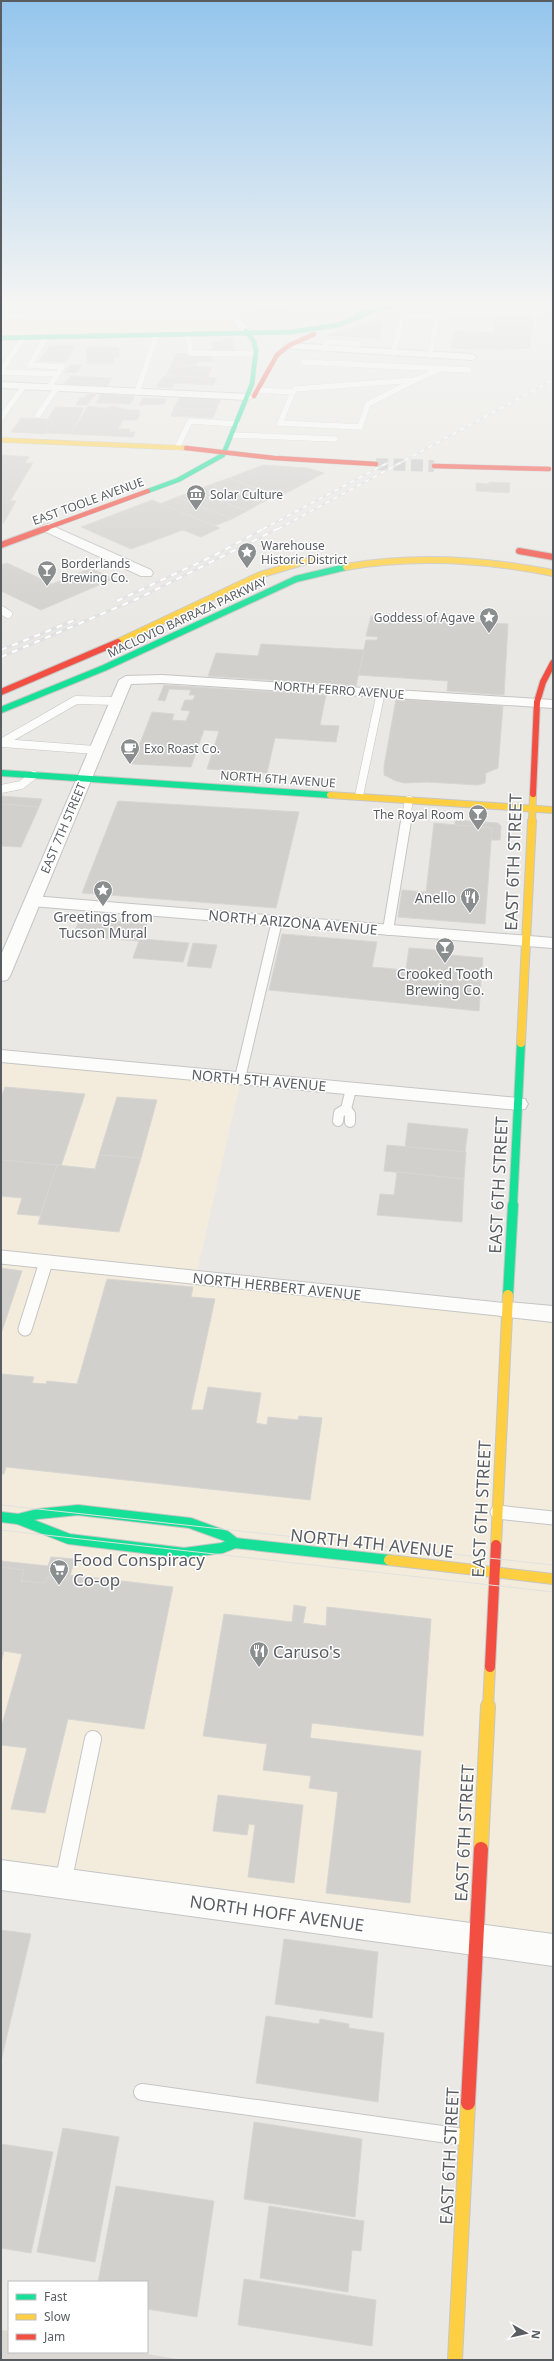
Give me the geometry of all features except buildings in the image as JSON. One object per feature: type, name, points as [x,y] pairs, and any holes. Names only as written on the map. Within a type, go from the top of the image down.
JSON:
[{"type":"street","points":[[224,453],[240,415]]},
{"type":"street","points":[[1,440],[177,448],[274,458],[376,464]]},
{"type":"street","points":[[224,453],[276,452],[387,458]]},
{"type":"street","name":"EAST TOOLE AVENUE","points":[[1,545],[178,480],[203,467],[224,453]]},
{"type":"street","points":[[437,463],[551,469]]},
{"type":"street","points":[[48,528],[146,573]]},
{"type":"street","points":[[506,549],[553,557]]},
{"type":"street","name":"MACLOVIO BARRAZA PARKWAY","points":[[1,692],[126,639],[260,575],[323,557]]},
{"type":"street","name":"MACLOVIO BARRAZA PARKWAY","points":[[1,710],[104,668],[296,579],[319,572],[379,561],[457,558],[495,562],[553,573]]},
{"type":"street","name":"EAST 6TH STREET","points":[[455,2360],[537,702],[543,682],[553,663]]},
{"type":"street","name":"NORTH FERRO AVENUE","points":[[126,680],[162,679],[553,704]]},
{"type":"street","name":"EAST 7TH STREET","points":[[1,976],[95,750],[126,680]]},
{"type":"street","name":"NORTH 6TH AVENUE","points":[[1,773],[553,810]]},
{"type":"street","name":"NORTH 5TH AVENUE","points":[[1,1056],[518,1104]]},
{"type":"street","name":"NORTH HERBERT AVENUE","points":[[508,1310],[553,1314]]},
{"type":"street","name":"NORTH 4TH AVENUE","points":[[18,1519],[38,1514],[86,1511],[190,1523],[226,1536],[235,1543]]},
{"type":"street","name":"NORTH 4TH AVENUE","points":[[1,1517],[18,1519],[69,1539],[169,1551],[200,1552],[235,1543],[553,1579]]},
{"type":"street","name":"NORTH HOFF AVENUE","points":[[1,1875],[553,1950]]},
{"type":"lane","points":[[283,415],[280,423],[360,427],[364,415]]},
{"type":"lane","points":[[177,448],[190,421],[237,424]]},
{"type":"lane","points":[[232,434],[335,439]]},
{"type":"lane","points":[[1,610],[8,614]]},
{"type":"lane","points":[[359,796],[380,692]]},
{"type":"lane","points":[[2,743],[76,700],[116,701]]},
{"type":"lane","points":[[2,743],[95,750]]},
{"type":"lane","points":[[1,789],[21,785],[34,775]]},
{"type":"lane","points":[[388,930],[409,800]]},
{"type":"lane","name":"NORTH ARIZONA AVENUE","points":[[32,901],[553,943]]},
{"type":"lane","points":[[240,1078],[277,921]]},
{"type":"lane","points":[[338,1121],[339,1113],[346,1109],[351,1089]]},
{"type":"lane","points":[[346,1109],[350,1114],[350,1122]]},
{"type":"lane","name":"NORTH HERBERT AVENUE","points":[[1,1257],[508,1310]]},
{"type":"lane","points":[[25,1329],[46,1262]]},
{"type":"lane","points":[[497,1512],[553,1518]]},
{"type":"lane","points":[[63,1883],[93,1739]]},
{"type":"lane","points":[[142,2092],[466,2137]]},
{"type":"shaded area","points":[[1,1056],[241,1079],[196,1277],[553,1314],[553,1950],[1,1875]]},
{"type":"shaded area","points":[[1,2330],[8,2331],[8,2353],[141,2353],[183,2360],[1,2360]]},
{"type":"tunnel","points":[[376,464],[434,466]]},
{"type":"tram line","points":[[1,1505],[553,1565]]},
{"type":"tram line","points":[[1,1530],[553,1592]]},
{"type":"railway","points":[[278,529],[488,415]]},
{"type":"railway","points":[[263,529],[391,461]]},
{"type":"railway","points":[[117,601],[213,556],[265,528]]},
{"type":"railway","points":[[1,657],[139,598],[279,528]]},
{"type":"railway","points":[[1,650],[75,620]]},
{"type":"traffic: fast","points":[[148,491],[178,480],[223,455],[239,415]]},
{"type":"traffic: fast","points":[[1,710],[104,668],[296,579],[346,567]]},
{"type":"traffic: fast","points":[[1,773],[330,795]]},
{"type":"traffic: fast","points":[[508,1295],[521,1043]]},
{"type":"traffic: fast","points":[[18,1519],[38,1514],[78,1510],[190,1523],[226,1536],[235,1543]]},
{"type":"traffic: fast","points":[[1,1517],[18,1519],[69,1539],[184,1553],[222,1548],[235,1543],[389,1560]]},
{"type":"traffic: slow","points":[[1,440],[186,448]]},
{"type":"traffic: slow","points":[[118,642],[260,575],[316,558]]},
{"type":"traffic: slow","points":[[346,567],[398,560],[450,559],[501,564],[553,573]]},
{"type":"traffic: slow","points":[[521,1043],[533,794]]},
{"type":"traffic: slow","points":[[330,795],[553,810]]},
{"type":"traffic: slow","points":[[496,1545],[508,1295]]},
{"type":"traffic: slow","points":[[389,1560],[553,1579]]},
{"type":"traffic: slow","points":[[481,1849],[490,1667]]},
{"type":"traffic: slow","points":[[455,2360],[468,2103]]},
{"type":"traffic: jam","points":[[186,448],[274,458],[376,464]]},
{"type":"traffic: jam","points":[[434,466],[549,469]]},
{"type":"traffic: jam","points":[[1,545],[148,491]]},
{"type":"traffic: jam","points":[[519,551],[553,557]]},
{"type":"traffic: jam","points":[[1,692],[118,642]]},
{"type":"traffic: jam","points":[[533,794],[537,702],[543,682],[553,663]]},
{"type":"traffic: jam","points":[[490,1667],[496,1545]]},
{"type":"traffic: jam","points":[[468,2103],[481,1849]]},
{"type":"place","name":"Solar Culture","points":[[196,511]]},
{"type":"place","name":"Warehouse Historic District","points":[[247,569]]},
{"type":"place","name":"Borderlands Brewing Co.","points":[[47,587]]},
{"type":"place","name":"Goddess of Agave","points":[[489,634]]},
{"type":"place","name":"Exo Roast Co.","points":[[130,765]]},
{"type":"place","name":"The Royal Room","points":[[478,831]]},
{"type":"place","name":"Greetings from Tucson Mural","points":[[103,907]]},
{"type":"place","name":"Anello","points":[[470,914]]},
{"type":"place","name":"Crooked Tooth Brewing Co.","points":[[445,964]]},
{"type":"place","name":"Food Conspiracy Co-op","points":[[59,1586]]},
{"type":"place","name":"Caruso's","points":[[259,1668]]}]
